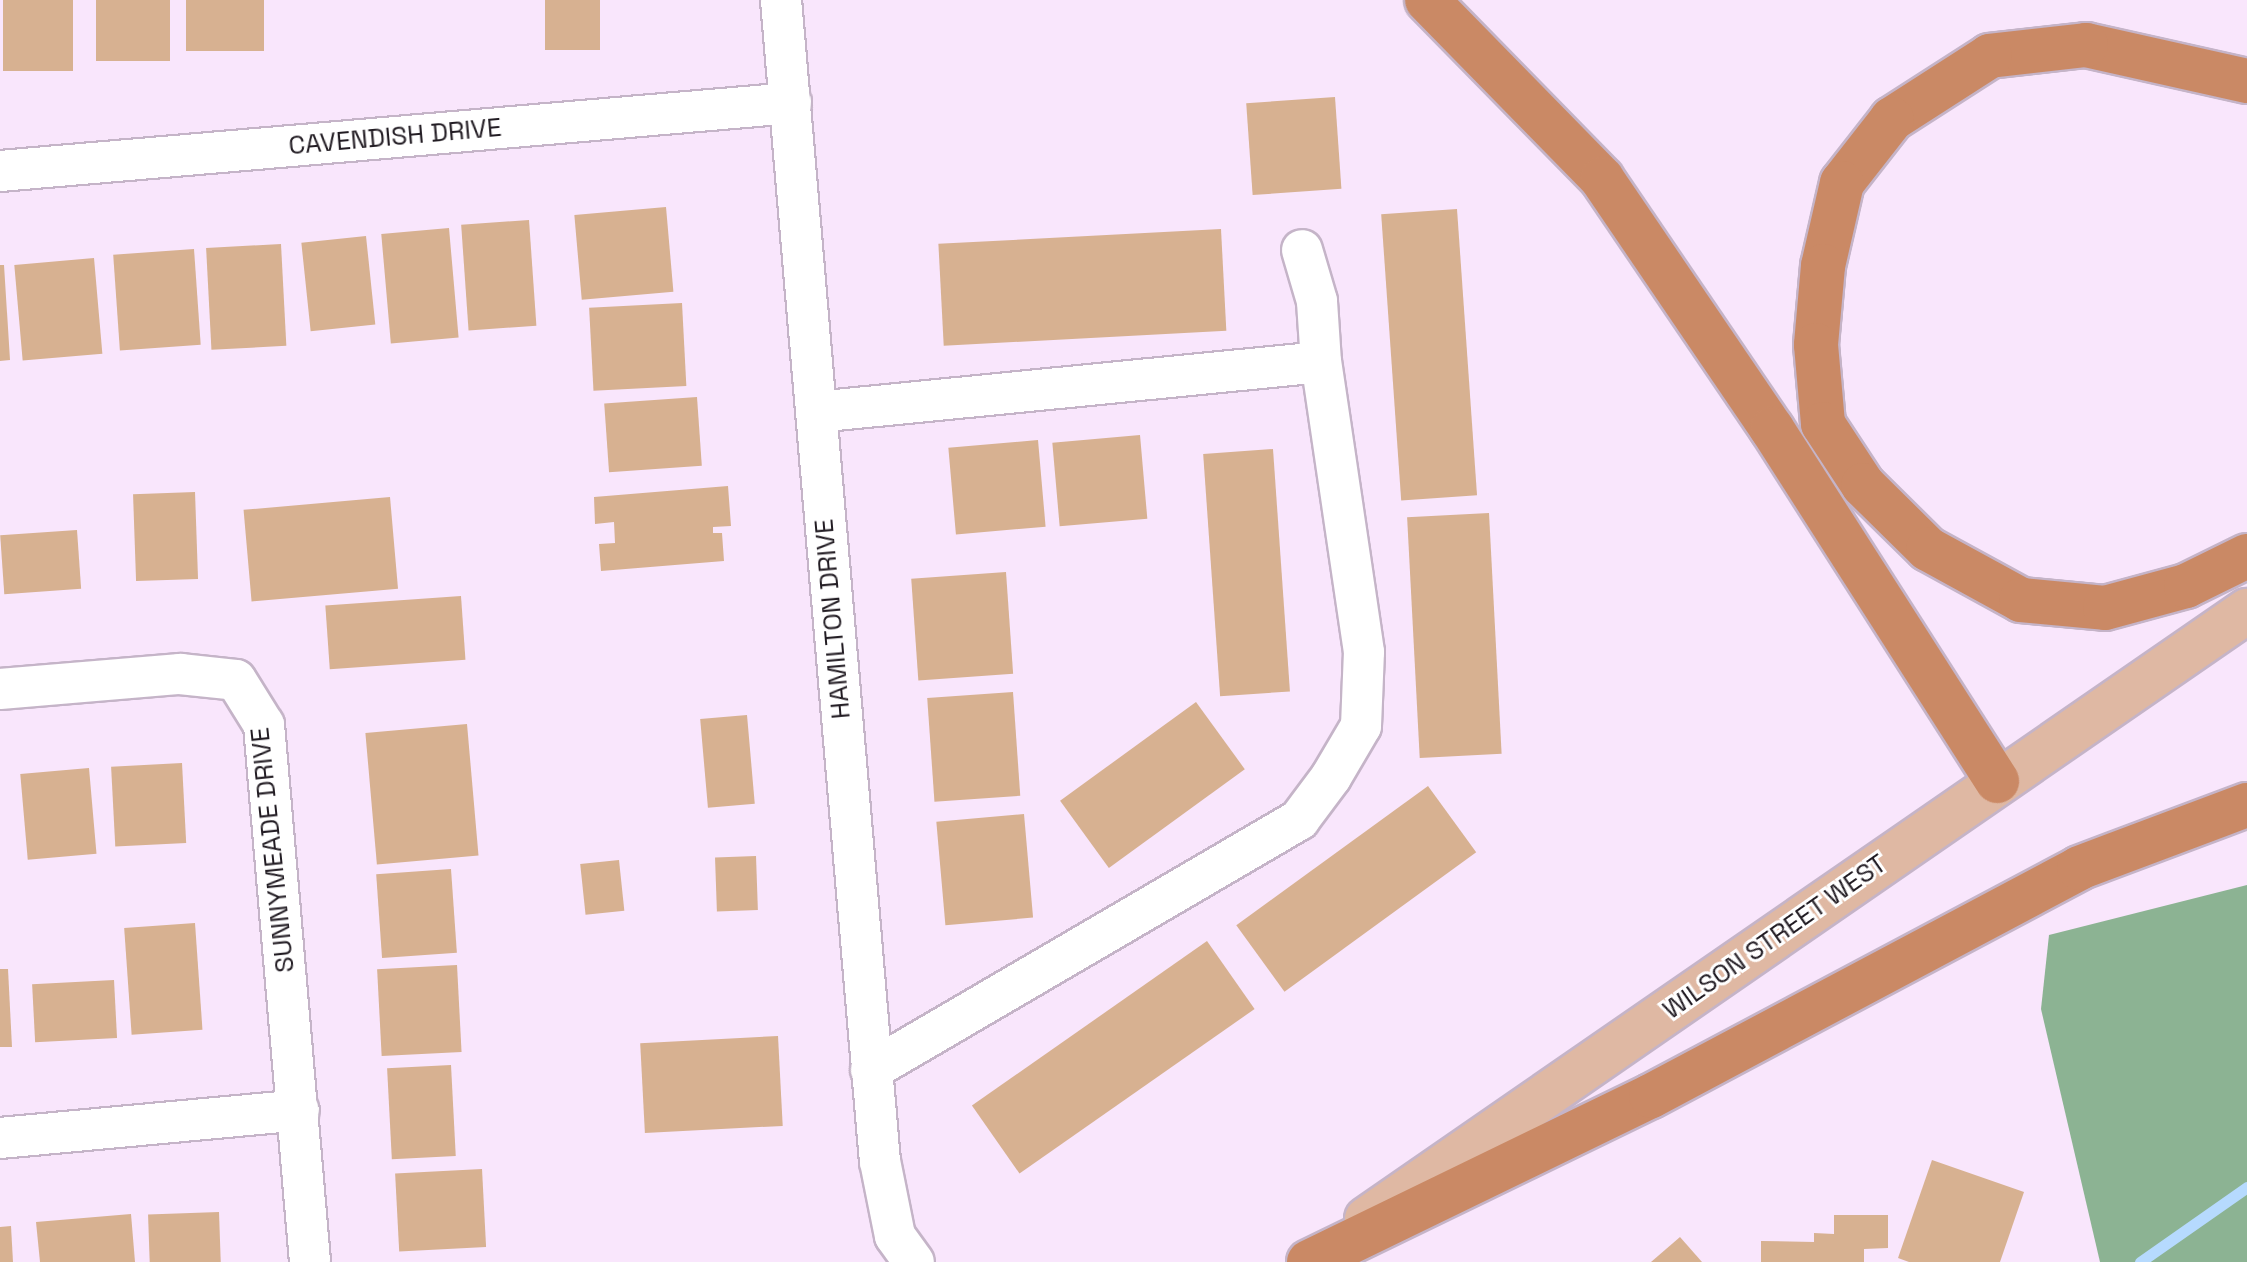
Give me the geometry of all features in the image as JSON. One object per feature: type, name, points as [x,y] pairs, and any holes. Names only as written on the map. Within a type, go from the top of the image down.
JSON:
[{"type":"highway","points":[[1427,0],[1602,179],[1772,429],[1997,781]]},
{"type":"highway","points":[[2247,81],[2086,45],[1990,56],[1892,119],[1842,183],[1823,266],[1816,345],[1823,424],[1863,485],[1928,549],[2021,600],[2105,608],[2186,586],[2247,556]]},
{"type":"highway","points":[[1306,1262],[1651,1096],[2079,868],[2247,805]]},
{"type":"main road","name":"WILSON STREET WEST","points":[[1306,1262],[1997,781],[2247,611]]},
{"type":"street","name":"HAMILTON DRIVE","points":[[781,0],[871,1070],[882,1173],[900,1253]]},
{"type":"street","name":"CAVENDISH DRIVE","points":[[0,171],[791,103]]},
{"type":"street","points":[[871,1070],[1299,820],[1331,777],[1361,726],[1364,652],[1321,362],[1317,301],[1302,250]]},
{"type":"street","points":[[816,412],[1321,362]]},
{"type":"street","name":"SUNNYMEADE DRIVE","points":[[0,689],[180,674],[236,680],[264,725],[310,1262]]},
{"type":"street","points":[[0,1138],[299,1110]]},
{"type":"green space","points":[[2247,885],[2247,1262],[2100,1262],[2041,1009],[2049,935]]},
{"type":"building","points":[[3,0],[73,0],[73,71],[3,71]]},
{"type":"building","points":[[96,0],[170,0],[170,61],[96,61]]},
{"type":"building","points":[[186,0],[264,0],[264,51],[186,51]]},
{"type":"building","points":[[545,0],[600,0],[600,50],[545,50]]},
{"type":"building","points":[[1335,97],[1341,189],[1253,195],[1246,103]]},
{"type":"building","points":[[666,207],[673,292],[582,300],[574,215]]},
{"type":"building","points":[[1457,209],[1477,495],[1401,501],[1381,214]]},
{"type":"building","points":[[529,220],[536,326],[469,330],[461,225]]},
{"type":"building","points":[[449,228],[459,338],[391,344],[381,234]]},
{"type":"building","points":[[1221,229],[1226,331],[944,346],[938,244]]},
{"type":"building","points":[[366,236],[375,325],[311,331],[301,243]]},
{"type":"building","points":[[281,244],[286,346],[211,350],[206,248]]},
{"type":"building","points":[[194,249],[201,345],[120,350],[113,255]]},
{"type":"building","points":[[94,258],[102,354],[23,361],[14,265]]},
{"type":"building","points":[[0,265],[4,265],[10,360],[0,361]]},
{"type":"building","points":[[682,303],[686,386],[593,391],[589,308]]},
{"type":"building","points":[[697,397],[702,466],[609,472],[604,403]]},
{"type":"building","points":[[1140,435],[1147,519],[1060,526],[1052,443]]},
{"type":"building","points":[[1038,440],[1046,527],[956,535],[948,448]]},
{"type":"building","points":[[1273,449],[1290,691],[1220,696],[1203,454]]},
{"type":"building","points":[[728,486],[731,526],[713,527],[713,533],[722,533],[724,561],[601,571],[599,544],[615,543],[614,522],[595,524],[594,497]]},
{"type":"building","points":[[195,492],[198,579],[136,581],[133,494]]},
{"type":"building","points":[[390,497],[398,589],[252,601],[244,510]]},
{"type":"building","points":[[1489,513],[1502,754],[1420,758],[1407,517]]},
{"type":"building","points":[[77,530],[81,589],[4,594],[0,535]]},
{"type":"building","points":[[1006,572],[1013,674],[918,680],[911,579]]},
{"type":"building","points":[[461,596],[465,660],[330,669],[325,605]]},
{"type":"building","points":[[1013,692],[1020,796],[934,802],[927,698]]},
{"type":"building","points":[[1196,702],[1245,769],[1109,868],[1060,801]]},
{"type":"building","points":[[747,715],[755,804],[708,808],[700,719]]},
{"type":"building","points":[[467,724],[479,855],[377,864],[365,733]]},
{"type":"building","points":[[182,763],[186,843],[115,847],[111,767]]},
{"type":"building","points":[[89,768],[96,854],[28,860],[20,774]]},
{"type":"building","points":[[1428,786],[1476,852],[1284,992],[1236,925]]},
{"type":"building","points":[[1024,814],[1033,918],[945,925],[936,822]]},
{"type":"building","points":[[756,856],[758,910],[717,911],[715,857]]},
{"type":"building","points":[[619,860],[624,911],[586,915],[580,864]]},
{"type":"building","points":[[451,869],[457,953],[382,958],[376,874]]},
{"type":"building","points":[[195,923],[202,1030],[132,1035],[124,928]]},
{"type":"building","points":[[1207,941],[1255,1009],[1020,1174],[972,1106]]},
{"type":"building","points":[[457,965],[462,1052],[382,1056],[377,969]]},
{"type":"building","points":[[0,969],[8,969],[12,1047],[0,1047]]},
{"type":"building","points":[[114,980],[117,1038],[35,1042],[32,984]]},
{"type":"building","points":[[778,1036],[783,1126],[645,1133],[640,1043]]},
{"type":"building","points":[[451,1065],[456,1156],[392,1159],[387,1068]]},
{"type":"building","points":[[1932,1160],[2024,1192],[2000,1262],[1909,1262],[1898,1258]]},
{"type":"building","points":[[482,1169],[486,1247],[399,1251],[395,1174]]},
{"type":"building","points":[[219,1212],[221,1262],[150,1262],[148,1214]]},
{"type":"building","points":[[131,1214],[135,1262],[40,1262],[36,1222]]},
{"type":"building","points":[[1834,1215],[1888,1215],[1888,1248],[1864,1249],[1864,1262],[1761,1262],[1761,1241],[1814,1242],[1814,1233],[1834,1234]]},
{"type":"building","points":[[11,1226],[13,1262],[0,1262],[0,1227]]},
{"type":"building","points":[[1680,1237],[1702,1262],[1651,1262]]},
{"type":"waterway","points":[[2140,1262],[2247,1187]]}]
